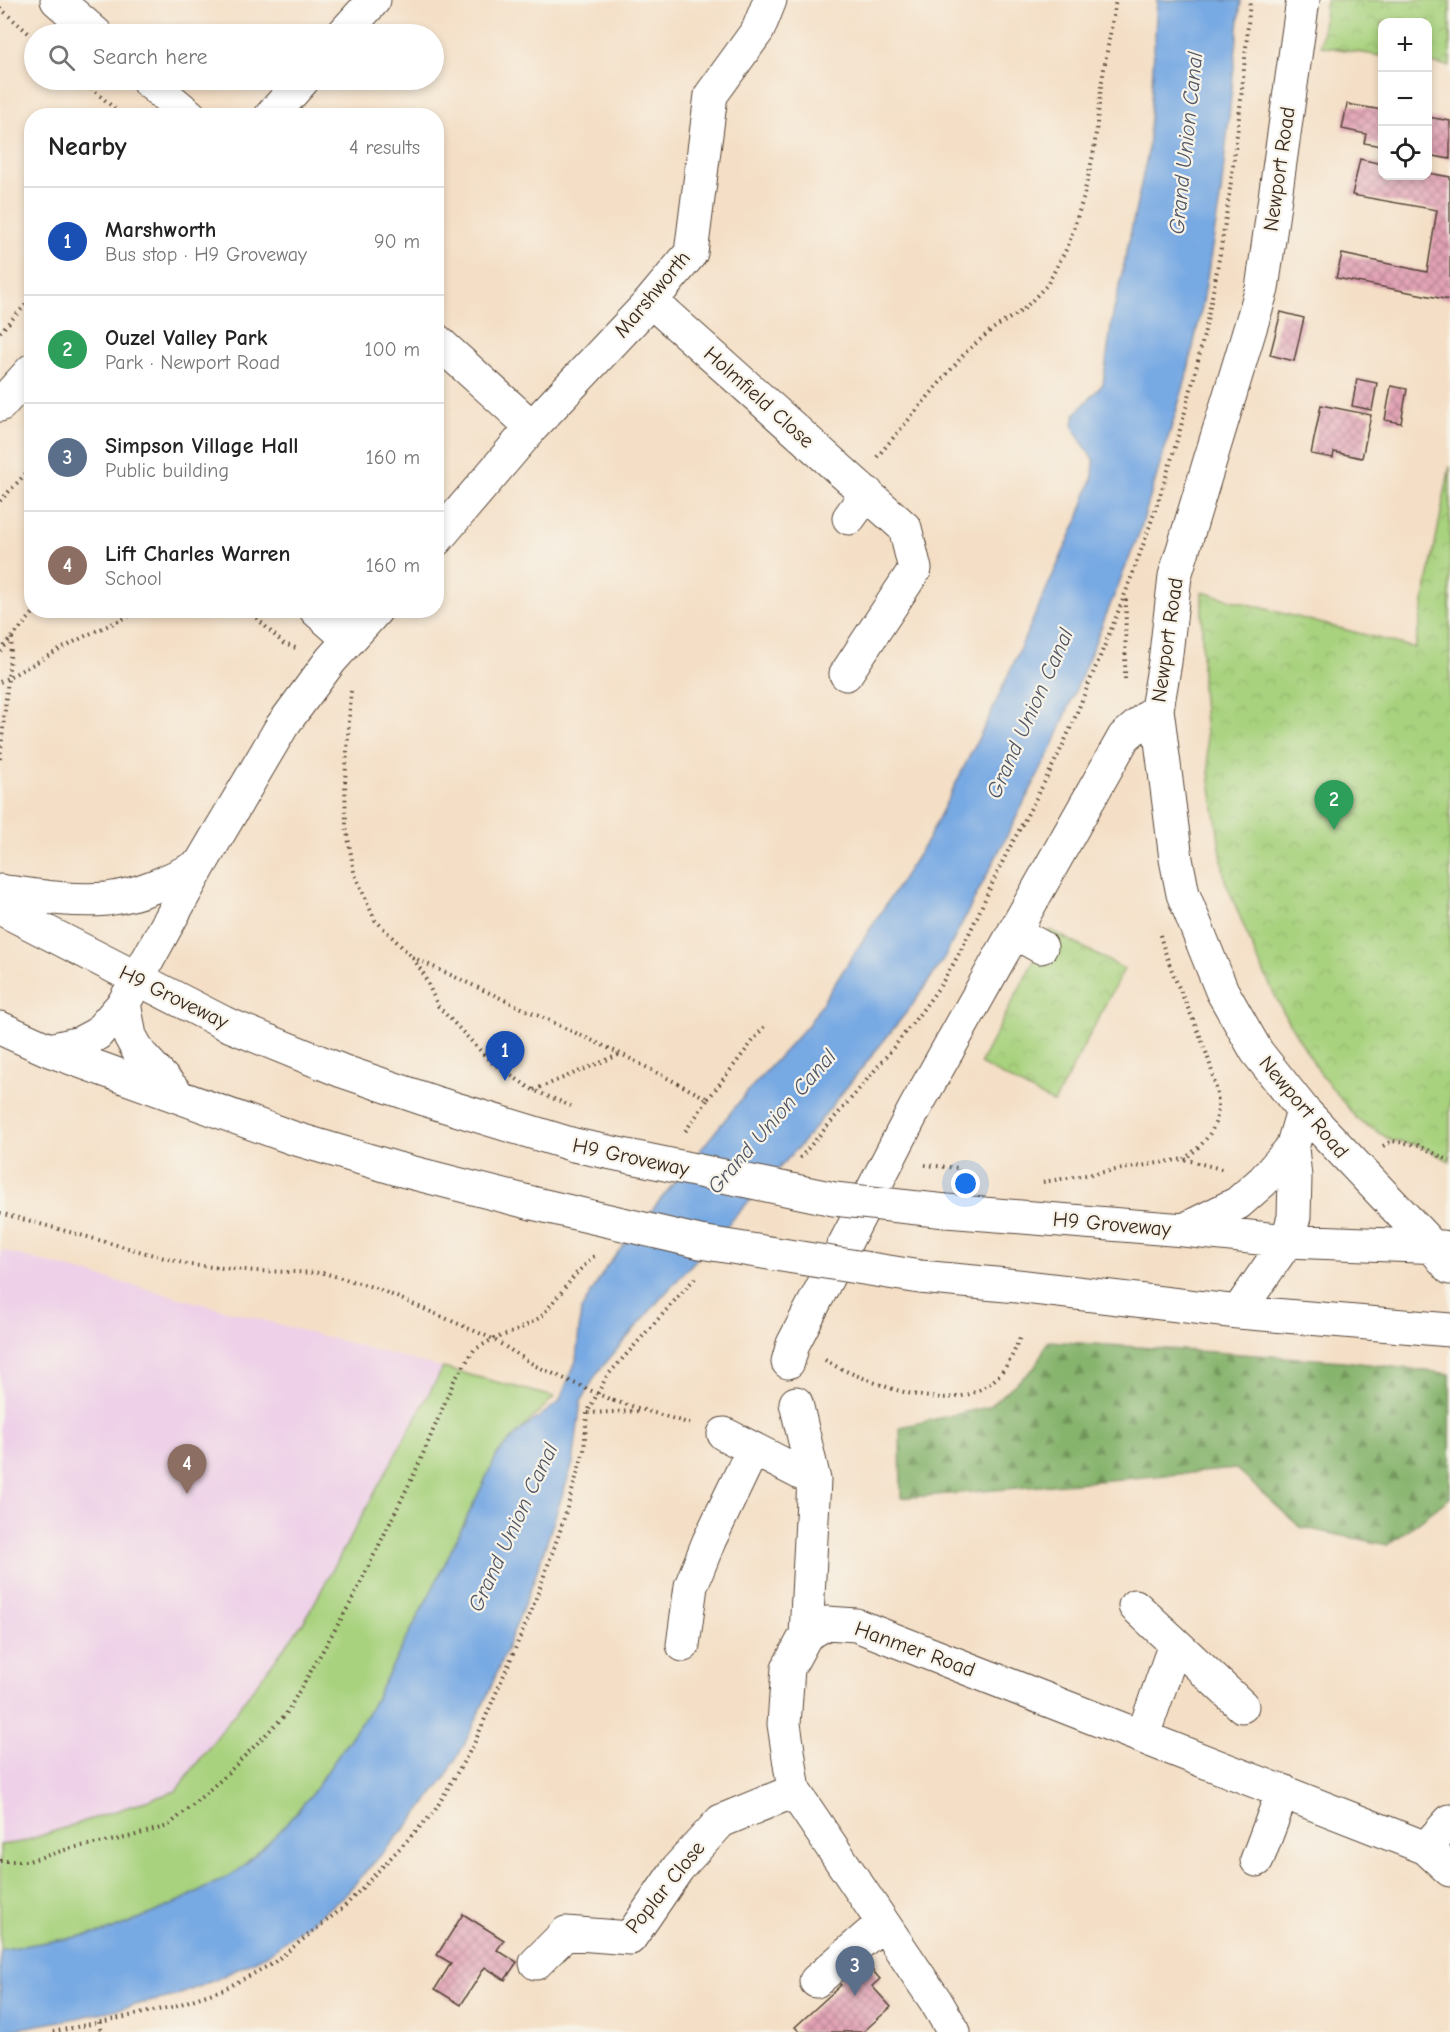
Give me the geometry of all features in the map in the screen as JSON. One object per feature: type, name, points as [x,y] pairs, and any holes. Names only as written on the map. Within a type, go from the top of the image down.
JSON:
[{"type":"street","points":[[57,0],[85,24]]},
{"type":"street","points":[[353,24],[374,0]]},
{"type":"street","name":"Marshworth","points":[[444,526],[532,427],[651,301],[691,253],[711,95],[758,30],[770,0]]},
{"type":"street","name":"Newport Road","points":[[1303,0],[1262,289],[1175,576],[1157,708],[1176,859],[1184,894],[1222,991],[1257,1052],[1303,1110],[1353,1164],[1444,1254]]},
{"type":"street","points":[[159,90],[180,108]]},
{"type":"street","points":[[278,108],[294,90]]},
{"type":"street","name":"Holmfield Close","points":[[651,301],[857,498],[905,528],[915,569],[846,674]]},
{"type":"street","points":[[444,347],[532,427]]},
{"type":"street","points":[[0,405],[24,379]]},
{"type":"street","points":[[321,618],[340,649]]},
{"type":"street","points":[[26,1039],[80,1043],[97,1034],[131,991],[200,865],[282,726],[340,649],[369,618]]},
{"type":"street","points":[[791,1353],[915,1108],[1027,940],[1124,737],[1157,708]]},
{"type":"street","points":[[0,891],[55,899],[109,899],[148,889],[200,865]]},
{"type":"street","name":"H9 Groveway","points":[[0,908],[58,939],[131,991],[224,1023],[342,1071],[436,1103],[574,1145],[834,1199],[946,1211],[1444,1254]]},
{"type":"street","points":[[131,991],[130,1036],[140,1054],[183,1099]]},
{"type":"street","points":[[26,1039],[293,1138],[398,1169],[700,1242],[920,1277],[1238,1312],[1450,1330]]},
{"type":"street","points":[[1238,1312],[1287,1241],[1294,1217],[1295,1177],[1292,1148],[1303,1110]]},
{"type":"street","points":[[1184,1230],[1238,1203],[1263,1181],[1292,1148]]},
{"type":"street","points":[[796,1402],[814,1480],[806,1635],[788,1668],[784,1724],[794,1791],[954,2032]]},
{"type":"street","points":[[724,1434],[814,1480]]},
{"type":"street","points":[[683,1645],[691,1586],[753,1449]]},
{"type":"street","points":[[1135,1606],[1242,1706]]},
{"type":"street","name":"Hanmer Road","points":[[806,1635],[827,1623],[856,1625],[1426,1848],[1450,1870]]},
{"type":"street","points":[[1143,1736],[1175,1644]]},
{"type":"street","name":"Poplar Close","points":[[536,1963],[566,1933],[630,1938],[678,1868],[721,1821],[794,1791]]},
{"type":"street","points":[[1257,1860],[1283,1791]]},
{"type":"street","points":[[1426,1848],[1450,1821]]},
{"type":"street","points":[[816,1981],[883,1923]]},
{"type":"path","points":[[857,498],[965,353],[991,330],[1023,310],[1047,285],[1063,256],[1083,199],[1094,151],[1101,86],[1116,0]]},
{"type":"path","points":[[797,1160],[857,1091],[938,989],[974,924],[993,880],[1060,752],[1117,616],[1168,471],[1206,325],[1230,195],[1245,67],[1250,0]]},
{"type":"path","points":[[0,8],[24,29]]},
{"type":"path","points":[[93,90],[114,108]]},
{"type":"path","points":[[0,332],[24,306]]},
{"type":"path","points":[[0,501],[24,475]]},
{"type":"path","points":[[0,651],[29,618]]},
{"type":"path","points":[[0,682],[87,635],[125,618]]},
{"type":"path","points":[[256,618],[284,644],[340,649],[353,674],[345,781],[346,826],[354,872],[375,920],[412,957],[423,973],[438,1006],[460,1032],[491,1062],[533,1090],[577,1108]]},
{"type":"path","points":[[0,759],[12,638]]},
{"type":"path","points":[[412,957],[621,1054],[708,1099]]},
{"type":"path","points":[[680,1138],[766,1024]]},
{"type":"path","points":[[533,1090],[621,1054]]},
{"type":"path","points":[[1353,1164],[1392,1141],[1418,1145],[1450,1161]]},
{"type":"path","points":[[1034,1181],[1045,1182],[1183,1159],[1263,1181]]},
{"type":"path","points":[[959,1168],[959,1177],[969,1178]]},
{"type":"path","points":[[0,1213],[189,1265],[324,1273],[376,1288],[493,1339],[536,1366],[614,1401],[724,1434]]},
{"type":"path","points":[[0,1862],[29,1860],[168,1826],[223,1778],[286,1714],[351,1602],[418,1466],[454,1381],[474,1350],[541,1317],[603,1244]]},
{"type":"path","points":[[53,2032],[172,2007],[224,1989],[272,1964],[345,1906],[434,1812],[474,1744],[531,1612],[560,1531],[584,1451],[587,1413],[607,1376],[700,1273]]},
{"type":"path","points":[[791,1353],[892,1389],[927,1398],[958,1397],[982,1390],[999,1376],[1014,1356],[1020,1336]]},
{"type":"path","points":[[587,1413],[644,1410]]},
{"type":"path","points":[[99,2022],[101,2032]]},
{"type":"shaded area","points":[[0,1250],[443,1368],[305,1620],[176,1791],[22,1842],[0,1845]]},
{"type":"green space","points":[[1326,0],[1450,0],[1450,66],[1432,64],[1432,18],[1378,18],[1378,55],[1321,46]]},
{"type":"green space","points":[[1450,466],[1450,1161],[1418,1145],[1392,1141],[1357,1119],[1322,1076],[1286,1018],[1256,956],[1225,880],[1210,781],[1202,689],[1202,592],[1415,648]]},
{"type":"green space","points":[[1050,930],[1124,969],[1054,1103],[980,1064]]},
{"type":"green space","points":[[1048,1341],[1343,1361],[1450,1374],[1450,1498],[1388,1545],[1300,1527],[1236,1469],[901,1498],[900,1427],[988,1407],[1035,1367]]},
{"type":"green space","points":[[443,1368],[554,1397],[498,1453],[437,1580],[369,1711],[311,1795],[281,1830],[237,1872],[170,1906],[106,1932],[0,1950],[0,1845],[22,1842],[176,1791],[305,1620]]},
{"type":"water","name":"Grand Union Canal","points":[[1157,0],[1241,0],[1221,193],[1203,302],[1186,379],[1139,534],[1053,746],[943,960],[913,1004],[803,1142],[661,1298],[597,1373],[581,1402],[573,1463],[533,1583],[489,1692],[464,1745],[444,1780],[410,1823],[341,1899],[266,1955],[176,1996],[0,2032],[0,1950],[106,1932],[170,1906],[237,1872],[281,1830],[311,1795],[369,1711],[437,1580],[498,1453],[520,1431],[559,1402],[576,1361],[581,1310],[607,1266],[748,1091],[808,1025],[927,841],[992,711],[1078,519],[1093,476],[1094,461],[1076,433],[1073,424],[1075,414],[1103,384],[1112,320],[1148,152]]},
{"type":"building","points":[[1347,104],[1378,109],[1378,145],[1364,143],[1366,134],[1342,129]]},
{"type":"building","points":[[1432,118],[1450,121],[1450,159],[1432,156]]},
{"type":"building","points":[[1360,159],[1378,163],[1378,180],[1432,180],[1432,174],[1450,177],[1450,300],[1336,278],[1342,254],[1427,272],[1437,210],[1352,195]]},
{"type":"building","points":[[1281,312],[1304,318],[1294,361],[1270,355]]},
{"type":"building","points":[[1357,379],[1377,383],[1372,410],[1352,406]]},
{"type":"building","points":[[1391,386],[1407,389],[1401,423],[1385,420]]},
{"type":"building","points":[[1321,405],[1371,415],[1362,458],[1334,452],[1333,458],[1311,454]]},
{"type":"building","points":[[463,1914],[504,1940],[497,1950],[517,1962],[505,1980],[485,1967],[461,2005],[435,1989],[451,1963],[437,1955]]},
{"type":"building","points":[[865,1962],[880,1979],[872,1986],[891,2007],[863,2032],[800,2032],[795,2027],[841,1985],[837,1981],[857,1963],[860,1966]]},
{"type":"place","name":"Ouzel Valley Park","points":[[1334,830]]},
{"type":"place","name":"Marshworth","points":[[505,1081]]},
{"type":"place","name":"Lift Charles Warren","points":[[187,1494]]},
{"type":"place","name":"Simpson Village Hall","points":[[855,1996]]}]
